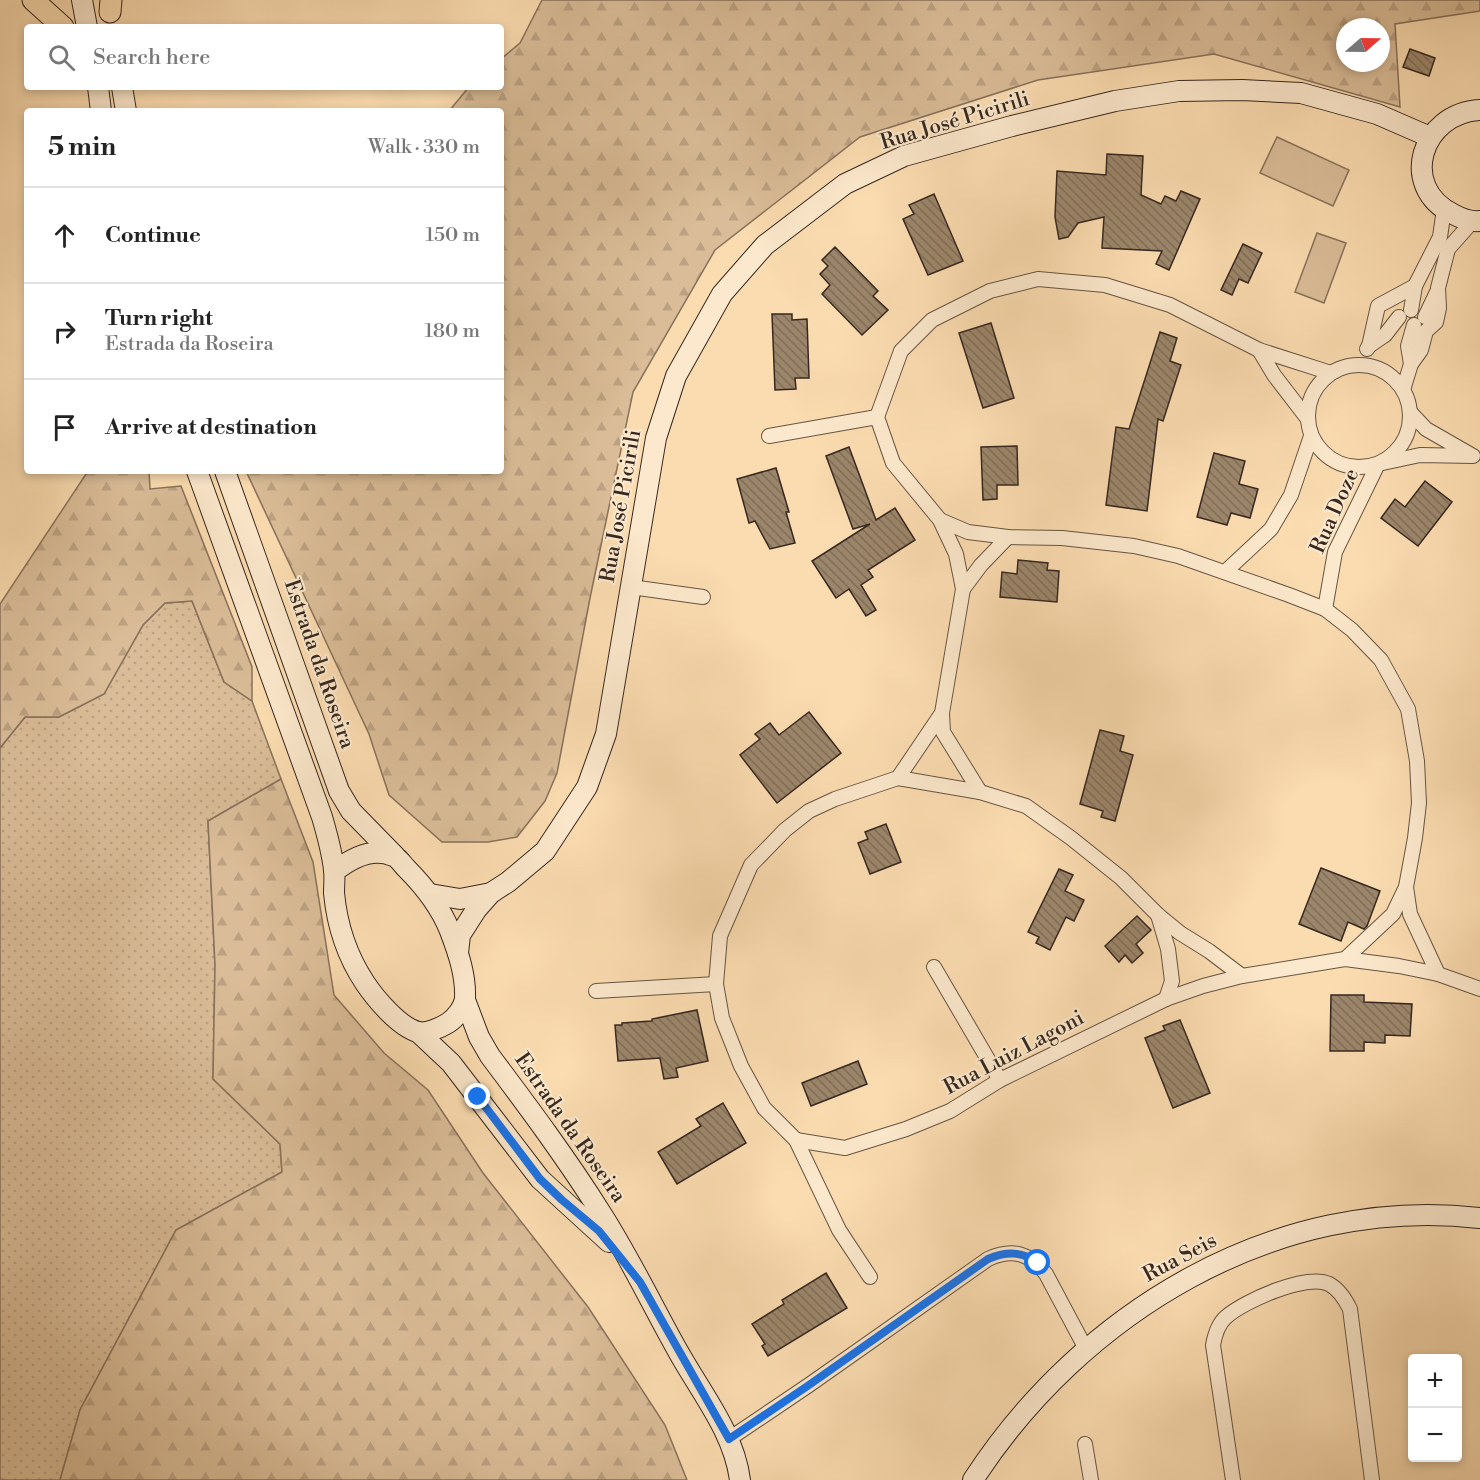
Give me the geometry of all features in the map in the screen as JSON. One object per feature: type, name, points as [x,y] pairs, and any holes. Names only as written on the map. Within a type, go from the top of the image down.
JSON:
[{"type":"main road","points":[[33,0],[60,24]]},
{"type":"street","points":[[82,0],[86,24]]},
{"type":"street","points":[[98,90],[101,108]]},
{"type":"street","points":[[122,90],[126,108]]},
{"type":"street","name":"Rua José Picirili","points":[[491,893],[545,851],[587,788],[606,734],[656,438],[676,376],[722,294],[765,245],[845,184],[904,156],[1115,101],[1179,91],[1242,90],[1301,93],[1377,114],[1430,137]]},
{"type":"street","points":[[1411,364],[1408,346],[1438,288],[1448,249],[1476,222],[1444,209],[1429,193],[1422,165],[1424,151],[1430,137],[1442,123],[1458,113],[1480,110]]},
{"type":"street","points":[[1369,346],[1385,335],[1405,314],[1415,286],[1440,237],[1444,209]]},
{"type":"street","points":[[980,792],[943,732],[942,712],[963,589],[956,554],[940,520],[892,463],[877,417],[901,351],[932,320],[990,291],[1038,279],[1105,285],[1170,305],[1259,350],[1331,372]]},
{"type":"street","points":[[1360,364],[1369,346],[1378,306],[1415,286]]},
{"type":"street","points":[[1403,390],[1411,364],[1420,350],[1426,331],[1436,322],[1439,308],[1438,288]]},
{"type":"street","points":[[1259,350],[1274,375],[1307,418]]},
{"type":"street","points":[[1378,464],[1403,444],[1409,429],[1410,412],[1403,390],[1397,381],[1383,370],[1360,364],[1345,366],[1331,372],[1318,384],[1310,400],[1307,418],[1311,436],[1319,450],[1332,460],[1347,467],[1363,468],[1420,455],[1477,458]]},
{"type":"street","points":[[1410,412],[1426,429],[1477,458]]},
{"type":"street","points":[[769,436],[877,417]]},
{"type":"street","points":[[1225,572],[1271,529],[1291,495],[1311,436]]},
{"type":"street","name":"Rua Doze","points":[[1325,609],[1335,552],[1378,464]]},
{"type":"street","name":"Estrada da Roseira","points":[[198,474],[319,806],[330,844],[337,916],[354,966],[381,1004],[399,1021],[418,1032],[451,1063],[540,1179],[599,1231],[640,1282]]},
{"type":"street","name":"Estrada da Roseira","points":[[226,474],[339,791],[351,811],[430,894],[446,922],[458,953],[465,1000],[478,1037],[574,1172],[621,1246],[729,1439],[737,1460],[740,1480]]},
{"type":"street","points":[[940,520],[968,532],[1008,537],[1062,538],[1134,546],[1178,556],[1325,609],[1352,630],[1381,660],[1408,709],[1417,761],[1419,803],[1415,838],[1406,887],[1393,914],[1345,959]]},
{"type":"street","points":[[963,589],[981,565],[1008,537]]},
{"type":"street","points":[[631,587],[703,597]]},
{"type":"street","points":[[898,778],[942,712]]},
{"type":"street","points":[[870,1277],[839,1230],[796,1140],[764,1108],[741,1066],[722,1018],[716,984],[720,936],[751,865],[785,830],[809,811],[835,799],[898,778],[980,792],[1026,806],[1121,878],[1158,915],[1180,933],[1242,976]]},
{"type":"street","points":[[334,872],[350,859],[380,853],[395,856]]},
{"type":"street","points":[[1406,887],[1410,914],[1438,974]]},
{"type":"street","points":[[430,894],[460,899],[491,893]]},
{"type":"street","points":[[458,953],[460,935],[467,922],[491,893]]},
{"type":"street","points":[[1158,915],[1168,949],[1172,981],[1166,999]]},
{"type":"street","name":"Rua Luiz Lagoni","points":[[796,1140],[845,1148],[906,1129],[950,1111],[1000,1080],[1166,999],[1242,976],[1345,959],[1438,974],[1480,989]]},
{"type":"street","points":[[933,967],[1000,1080]]},
{"type":"street","points":[[596,991],[716,984]]},
{"type":"street","points":[[418,1032],[432,1030],[451,1022],[458,1015],[465,1000]]},
{"type":"street","name":"Rua Seis","points":[[973,1480],[1023,1413],[1086,1349],[1129,1316],[1190,1277],[1224,1260],[1296,1233],[1372,1218],[1408,1216],[1480,1218]]},
{"type":"street","points":[[729,1439],[988,1259],[1007,1252],[1026,1256],[1038,1263],[1086,1349]]},
{"type":"street","points":[[1233,1480],[1214,1345],[1217,1330],[1231,1313],[1255,1300],[1294,1284],[1316,1281],[1329,1284],[1338,1291],[1350,1309],[1372,1480]]},
{"type":"street","points":[[1085,1444],[1090,1480]]},
{"type":"green space","points":[[542,0],[1480,0],[1480,11],[1395,24],[1400,107],[1214,54],[1038,80],[860,137],[715,250],[633,392],[590,598],[557,773],[545,801],[517,837],[488,842],[442,842],[389,795],[369,734],[247,474],[504,474],[504,108],[452,108],[466,90],[504,90],[504,56],[520,43]]},
{"type":"green space","points":[[1277,137],[1349,170],[1333,206],[1260,173]]},
{"type":"green space","points":[[1317,233],[1346,243],[1324,303],[1295,292]]},
{"type":"green space","points":[[86,474],[149,474],[150,489],[181,486],[252,667],[252,701],[224,682],[192,601],[165,603],[143,625],[104,694],[59,717],[25,717],[0,748],[0,604]]},
{"type":"green space","points":[[192,601],[224,682],[252,701],[281,779],[208,821],[215,965],[213,1079],[280,1144],[282,1172],[176,1230],[80,1410],[60,1480],[0,1480],[0,748],[25,717],[59,717],[104,694],[143,625],[165,603]]},
{"type":"green space","points":[[281,779],[313,862],[334,995],[384,1053],[428,1090],[483,1173],[588,1307],[665,1425],[687,1480],[60,1480],[80,1410],[176,1230],[282,1172],[280,1144],[213,1079],[215,965],[208,821]]},
{"type":"building","points":[[1410,49],[1435,58],[1429,76],[1403,67]]},
{"type":"building","points":[[1107,154],[1143,156],[1141,195],[1161,204],[1165,196],[1176,201],[1181,191],[1200,199],[1169,270],[1156,264],[1162,251],[1102,248],[1104,217],[1078,223],[1068,237],[1059,239],[1055,217],[1057,171],[1106,175]]},
{"type":"building","points":[[934,194],[963,261],[928,275],[903,219],[914,214],[909,205]]},
{"type":"building","points":[[1243,244],[1262,253],[1248,283],[1239,279],[1232,295],[1221,290]]},
{"type":"building","points":[[835,247],[878,291],[873,296],[888,310],[862,335],[822,294],[830,285],[820,274],[828,266],[822,260]]},
{"type":"building","points":[[772,314],[792,314],[792,320],[807,319],[809,378],[795,378],[796,389],[775,390]]},
{"type":"building","points":[[991,323],[1014,398],[983,408],[959,333]]},
{"type":"building","points":[[1160,332],[1177,338],[1170,361],[1181,365],[1163,421],[1158,419],[1147,511],[1106,505],[1116,427],[1129,429]]},
{"type":"building","points":[[1017,446],[1018,485],[997,485],[997,499],[983,500],[981,447]]},
{"type":"building","points":[[849,447],[876,520],[895,508],[915,540],[868,570],[873,577],[861,585],[876,610],[866,616],[849,589],[836,598],[812,561],[870,524],[853,529],[826,456]]},
{"type":"building","points":[[1214,453],[1245,461],[1239,484],[1258,489],[1250,518],[1231,513],[1227,525],[1197,517]]},
{"type":"building","points":[[776,468],[795,543],[770,549],[755,521],[749,523],[737,479]]},
{"type":"building","points":[[1425,481],[1452,502],[1418,546],[1381,518],[1395,499],[1405,507]]},
{"type":"building","points":[[1018,560],[1048,563],[1047,570],[1059,571],[1057,602],[1000,597],[1002,572],[1017,574]]},
{"type":"building","points":[[809,712],[841,753],[777,803],[740,755],[760,739],[755,734],[770,723],[779,735]]},
{"type":"building","points":[[1100,730],[1124,736],[1120,751],[1133,755],[1115,821],[1101,817],[1103,811],[1080,804]]},
{"type":"building","points":[[886,824],[901,862],[870,874],[858,843],[868,839],[865,832]]},
{"type":"building","points":[[1321,868],[1380,891],[1367,926],[1364,929],[1348,922],[1341,941],[1299,924]]},
{"type":"building","points":[[1059,869],[1073,875],[1065,891],[1084,900],[1074,921],[1066,917],[1050,950],[1036,943],[1039,937],[1028,932]]},
{"type":"building","points":[[1137,916],[1151,930],[1136,944],[1143,953],[1132,963],[1125,955],[1119,962],[1105,946]]},
{"type":"building","points":[[1331,995],[1364,995],[1364,1002],[1412,1004],[1410,1036],[1385,1035],[1385,1043],[1364,1042],[1364,1051],[1330,1051]]},
{"type":"building","points":[[697,1010],[708,1061],[676,1068],[678,1077],[664,1079],[660,1058],[618,1061],[615,1025],[652,1021],[652,1019]]},
{"type":"building","points":[[1180,1020],[1210,1093],[1173,1108],[1145,1038],[1165,1030],[1163,1026]]},
{"type":"building","points":[[858,1061],[867,1084],[811,1106],[802,1083]]},
{"type":"building","points":[[723,1103],[746,1143],[677,1184],[658,1152],[701,1126],[696,1119]]},
{"type":"building","points":[[826,1273],[847,1308],[768,1356],[762,1346],[765,1344],[752,1324],[784,1304],[782,1300]]},
{"type":"route","points":[[478,1097],[540,1179],[599,1231],[640,1282],[729,1439],[988,1259],[1007,1252],[1026,1256],[1038,1263]]}]
